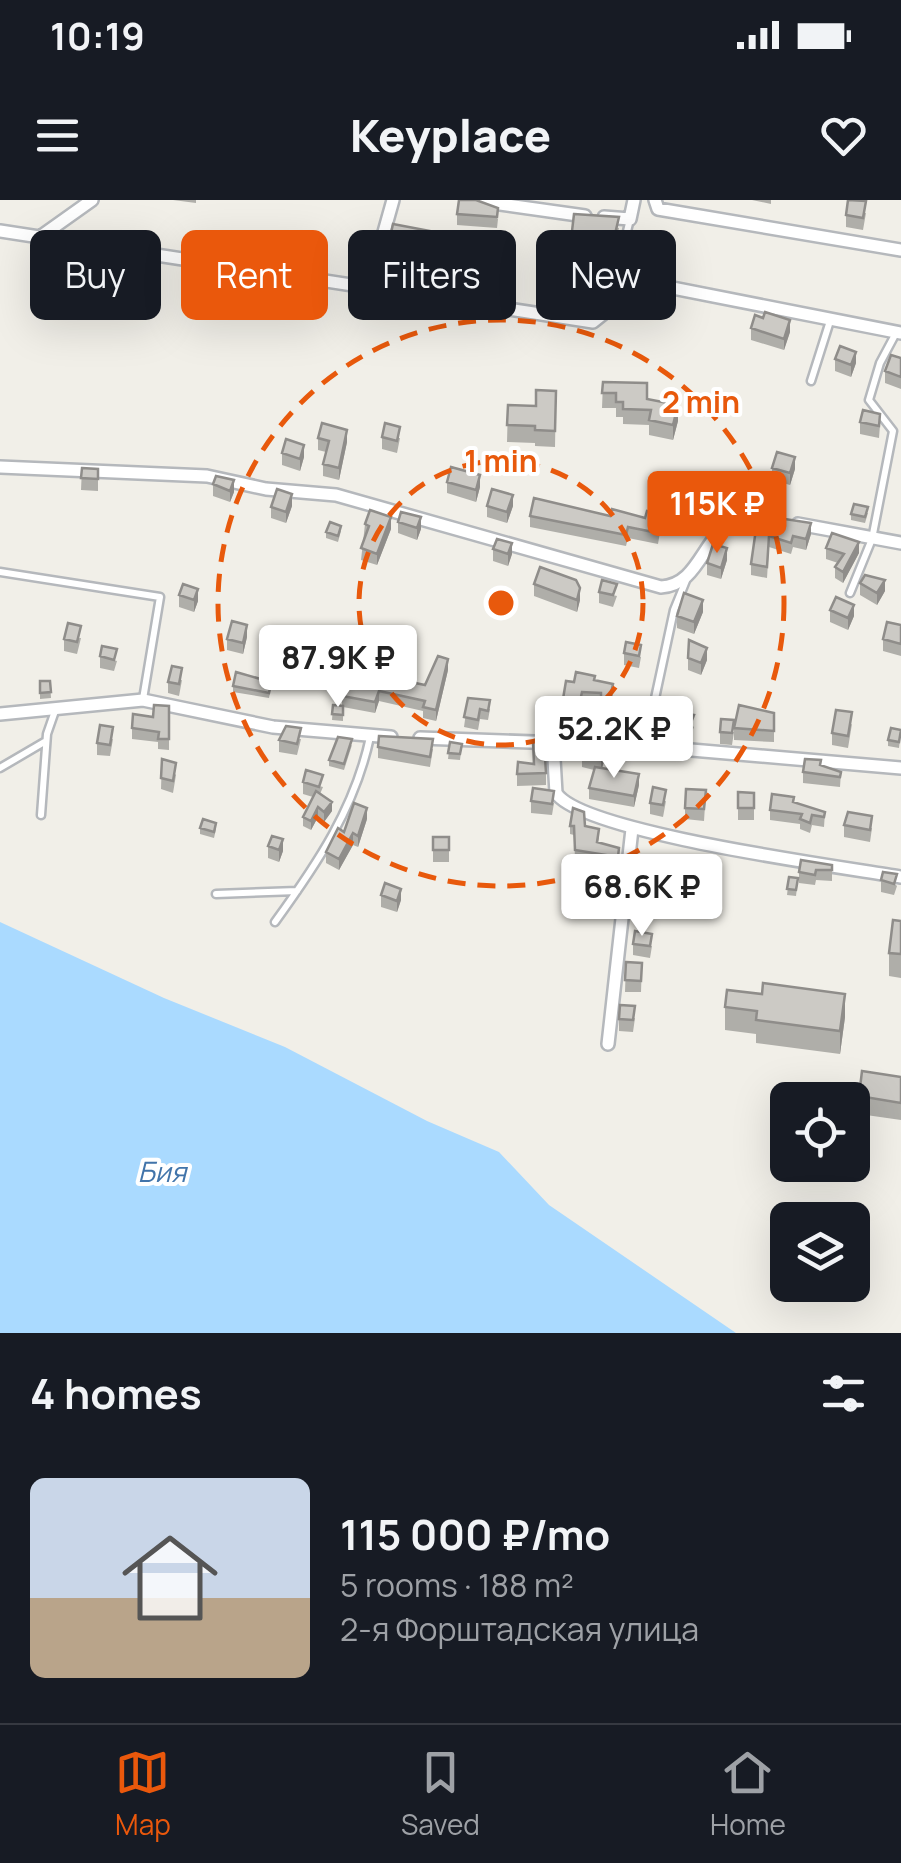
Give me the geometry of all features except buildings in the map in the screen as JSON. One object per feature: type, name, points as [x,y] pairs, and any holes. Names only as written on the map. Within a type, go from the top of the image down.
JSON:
[{"type":"street","points":[[50,230],[92,200]]},
{"type":"street","points":[[385,230],[393,200]]},
{"type":"street","points":[[472,200],[550,213],[630,219],[634,200]]},
{"type":"street","points":[[656,200],[658,209],[671,212],[901,250]]},
{"type":"street","points":[[0,231],[30,236]]},
{"type":"street","points":[[161,256],[348,286]]},
{"type":"street","points":[[676,290],[899,333]]},
{"type":"street","points":[[0,467],[207,476],[266,489],[316,491],[652,586],[667,587],[688,576],[719,531],[750,517],[901,543]]},
{"type":"street","points":[[0,714],[143,700],[273,728],[370,737],[645,746],[901,768]]},
{"type":"street","points":[[553,742],[554,787],[560,799],[574,809],[632,829],[901,877]]},
{"type":"street","points":[[608,1044],[632,829]]},
{"type":"lane","points":[[627,230],[630,219]]},
{"type":"lane","points":[[812,382],[830,320]]},
{"type":"lane","points":[[850,593],[872,539],[893,431],[868,400],[880,363],[899,333]]},
{"type":"lane","points":[[0,572],[160,597],[143,700]]},
{"type":"lane","points":[[645,746],[674,610],[688,576]]},
{"type":"lane","points":[[41,815],[47,740],[56,710]]},
{"type":"lane","points":[[274,922],[341,821],[370,737]]},
{"type":"lane","points":[[0,768],[47,740]]},
{"type":"lane","points":[[216,894],[298,890]]},
{"type":"water","name":"Бия","points":[[0,922],[164,998],[285,1047],[427,1121],[499,1152],[549,1205],[736,1333],[0,1333]]}]
